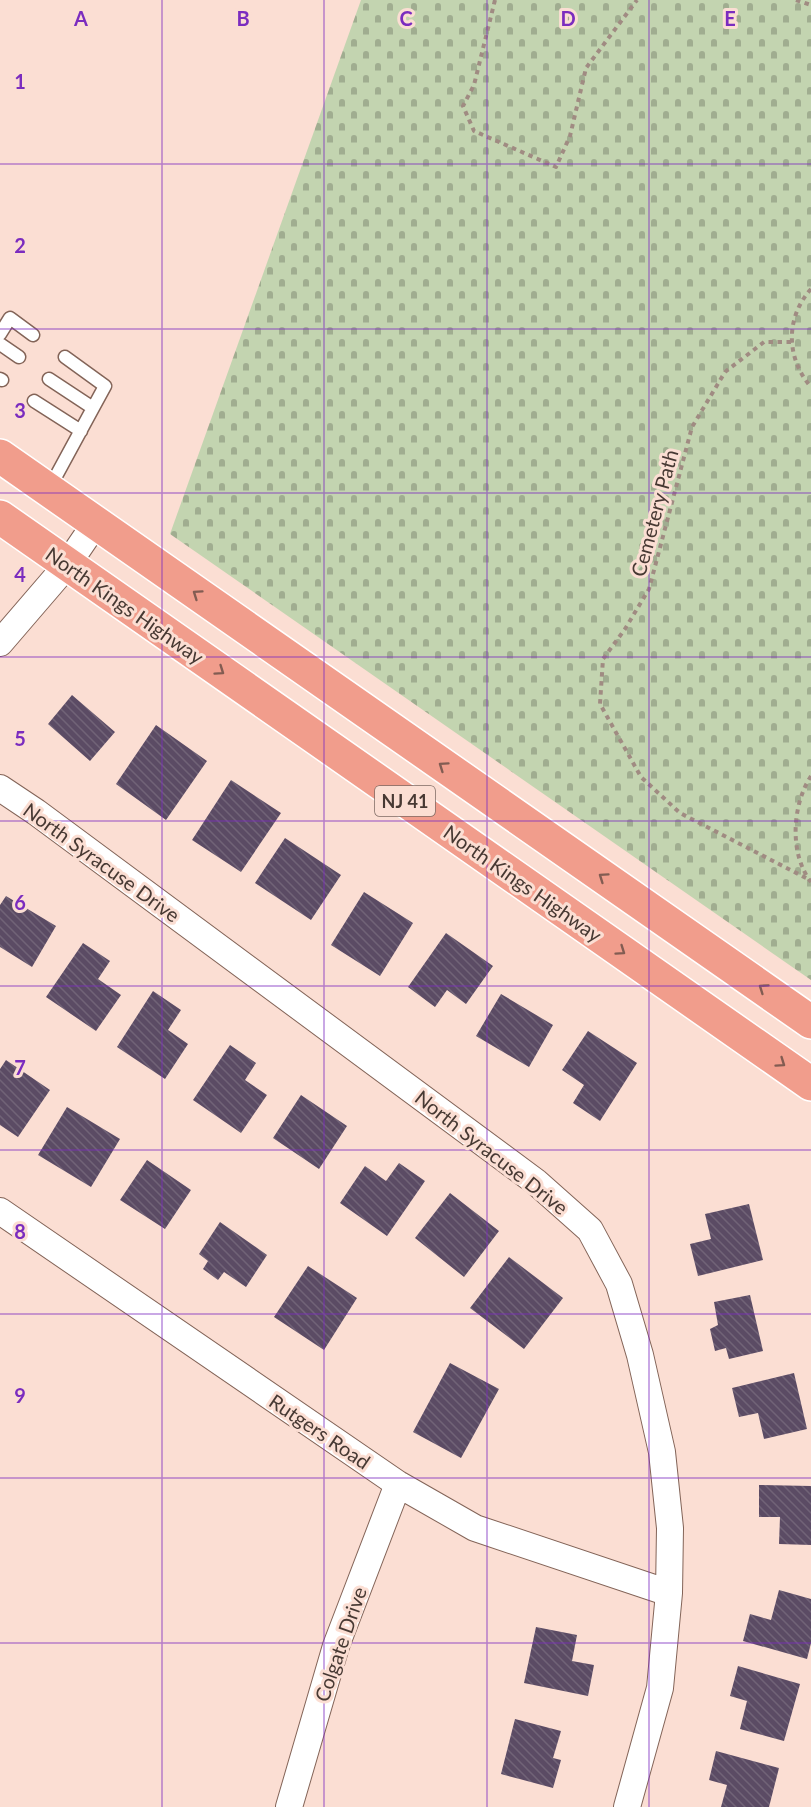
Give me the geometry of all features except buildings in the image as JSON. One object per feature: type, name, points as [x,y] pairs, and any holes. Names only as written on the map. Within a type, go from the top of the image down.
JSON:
[{"type":"main road","name":"NJ 41","points":[[0,456],[811,1022]]},
{"type":"main road","name":"North Kings Highway","points":[[0,517],[811,1084]]},
{"type":"street","points":[[0,643],[67,565],[95,524]]},
{"type":"street","name":"North Syracuse Drive","points":[[0,788],[36,812],[536,1182],[590,1230],[619,1284],[640,1355],[662,1452],[670,1528],[669,1593],[660,1688],[627,1807]]},
{"type":"street","name":"Rutgers Road","points":[[0,1211],[398,1484],[475,1528],[669,1593]]},
{"type":"street","name":"Colgate Drive","points":[[289,1807],[336,1646],[398,1484]]},
{"type":"lane","points":[[0,334],[10,318],[33,335]]},
{"type":"lane","points":[[0,344],[19,357]]},
{"type":"lane","points":[[48,490],[105,386],[65,357]]},
{"type":"lane","points":[[49,379],[93,408]]},
{"type":"lane","points":[[34,401],[81,431]]},
{"type":"path","points":[[495,0],[474,85],[463,106],[474,131],[556,167],[570,136],[586,68],[637,0]]},
{"type":"path","points":[[796,0],[811,5]]},
{"type":"path","points":[[811,289],[803,298],[793,319],[791,342],[797,366],[811,387]]},
{"type":"path","name":"Cemetery Path","points":[[791,342],[764,342],[725,372],[692,427],[649,589],[625,629],[603,659],[600,704],[641,777],[680,813],[810,881]]},
{"type":"path","name":"Cemetery Path","points":[[810,881],[796,849],[795,817],[804,787],[811,776]]},
{"type":"green space","points":[[361,0],[811,0],[811,980],[170,534]]}]
